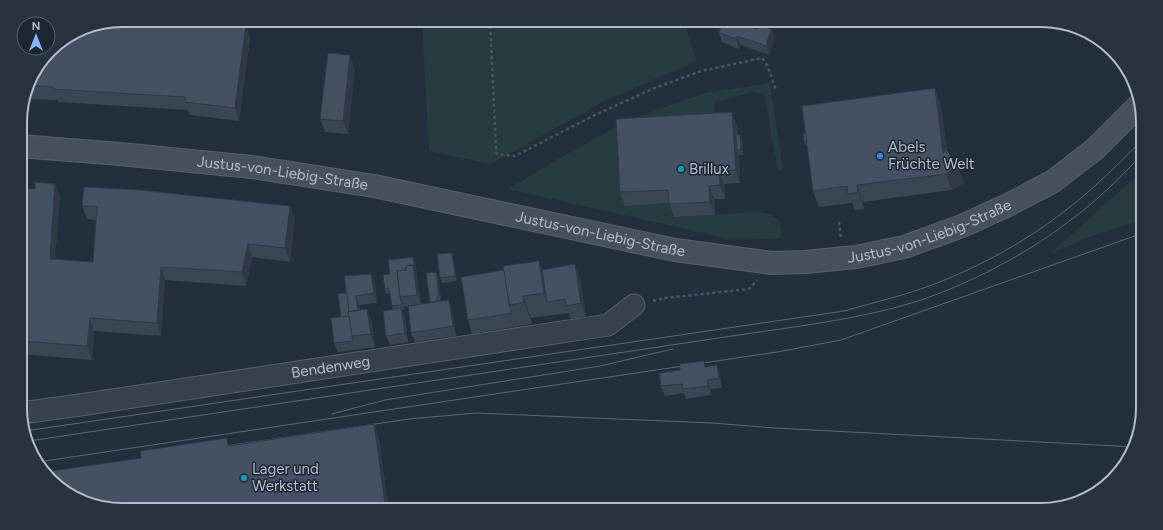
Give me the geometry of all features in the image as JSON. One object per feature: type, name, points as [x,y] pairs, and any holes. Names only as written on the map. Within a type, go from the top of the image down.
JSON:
[{"type":"main road","name":"Justus-von-Liebig-Straße","points":[[27,147],[120,154],[252,168],[374,186],[675,250],[772,264],[856,257],[904,247],[962,226],[1008,205],[1052,182],[1095,149],[1135,109]]},
{"type":"street","name":"Bendenweg","points":[[27,412],[608,325],[634,305]]},
{"type":"path","points":[[490,27],[496,151],[498,154],[515,156],[593,116],[652,89],[701,71],[762,58],[767,65],[776,90]]},
{"type":"path","points":[[839,222],[840,234]]},
{"type":"path","points":[[634,305],[665,298],[749,289],[772,264]]},
{"type":"green space","points":[[422,27],[685,27],[697,61],[607,100],[491,164],[429,151]]},
{"type":"green space","points":[[770,83],[783,170],[778,171],[764,94],[753,92],[714,102],[715,127],[625,205],[673,203],[674,217],[759,212],[769,214],[779,220],[782,233],[779,239],[726,238],[508,189],[565,155],[620,125],[706,93]]},
{"type":"green space","points":[[1136,176],[1136,222],[1089,237],[1050,254]]},
{"type":"building","points":[[122,27],[246,27],[235,108],[185,102],[185,97],[53,89],[53,87],[34,86],[43,69],[59,51],[69,43],[92,32]]},
{"type":"building","points":[[721,27],[751,27],[757,29],[757,27],[766,27],[771,29],[766,46],[737,36],[736,39],[719,33]]},
{"type":"building","points":[[328,53],[350,55],[343,121],[320,119]]},
{"type":"building","name":"Abels Früchte Welt","points":[[935,88],[943,153],[947,150],[957,166],[946,174],[857,185],[858,192],[848,194],[847,186],[813,191],[802,106]]},
{"type":"building","name":"Brillux","points":[[732,112],[736,170],[719,171],[720,185],[709,186],[710,202],[669,204],[668,190],[620,192],[616,119]]},
{"type":"building","points":[[803,133],[805,133],[807,141],[804,141]]},
{"type":"building","points":[[736,135],[740,135],[741,150],[737,150]]},
{"type":"building","points":[[35,182],[55,184],[50,259],[93,262],[97,207],[82,206],[84,187],[140,190],[290,206],[285,248],[248,244],[242,272],[161,267],[157,323],[90,318],[87,346],[27,341],[27,188],[35,189]]},
{"type":"building","points":[[452,253],[455,276],[440,278],[437,254]]},
{"type":"building","points":[[413,257],[415,270],[413,265],[406,266],[406,270],[397,271],[402,305],[392,306],[389,288],[385,289],[383,275],[390,274],[388,260]]},
{"type":"building","points":[[539,261],[544,293],[523,296],[524,302],[509,305],[503,266]]},
{"type":"building","points":[[575,264],[581,303],[566,306],[565,299],[547,302],[542,270]]},
{"type":"building","points":[[413,265],[417,295],[400,297],[397,271],[406,270],[406,266]]},
{"type":"building","points":[[504,270],[509,305],[512,313],[468,320],[461,277]]},
{"type":"building","points":[[436,272],[439,296],[437,296],[437,301],[430,302],[426,273]]},
{"type":"building","points":[[371,274],[374,293],[356,296],[358,310],[349,312],[344,276]]},
{"type":"building","points":[[347,293],[349,316],[341,317],[338,294]]},
{"type":"building","points":[[449,300],[453,326],[411,333],[408,306]]},
{"type":"building","points":[[401,308],[405,333],[386,336],[383,311]]},
{"type":"building","points":[[367,309],[371,334],[352,336],[348,312]]},
{"type":"building","points":[[349,316],[353,341],[334,343],[331,318]]},
{"type":"building","points":[[704,361],[705,367],[717,365],[719,378],[707,380],[708,386],[683,389],[682,384],[661,386],[659,373],[680,370],[680,364]]},
{"type":"building","name":"Lager und Werkstatt","points":[[374,424],[385,503],[110,502],[86,496],[64,483],[51,471],[141,458],[140,451],[227,438],[228,446]]},
{"type":"tram line","points":[[30,430],[844,311],[903,295],[926,287],[970,269],[1002,253],[1072,206],[1136,146]]},
{"type":"tram line","points":[[33,440],[800,326],[850,318],[900,306],[924,299],[974,278],[999,266],[1046,238],[1090,205],[1136,160]]},
{"type":"tram line","points":[[44,461],[777,352],[841,340],[1136,235]]},
{"type":"tram line","points":[[332,414],[385,400],[600,366],[673,349]]},
{"type":"tram line","points":[[219,447],[409,419],[476,413],[712,423],[775,428],[1128,447]]},
{"type":"place","name":"Abels Früchte Welt","points":[[880,156]]},
{"type":"place","name":"Brillux","points":[[681,169]]},
{"type":"place","name":"Lager und Werkstatt","points":[[244,478]]}]
